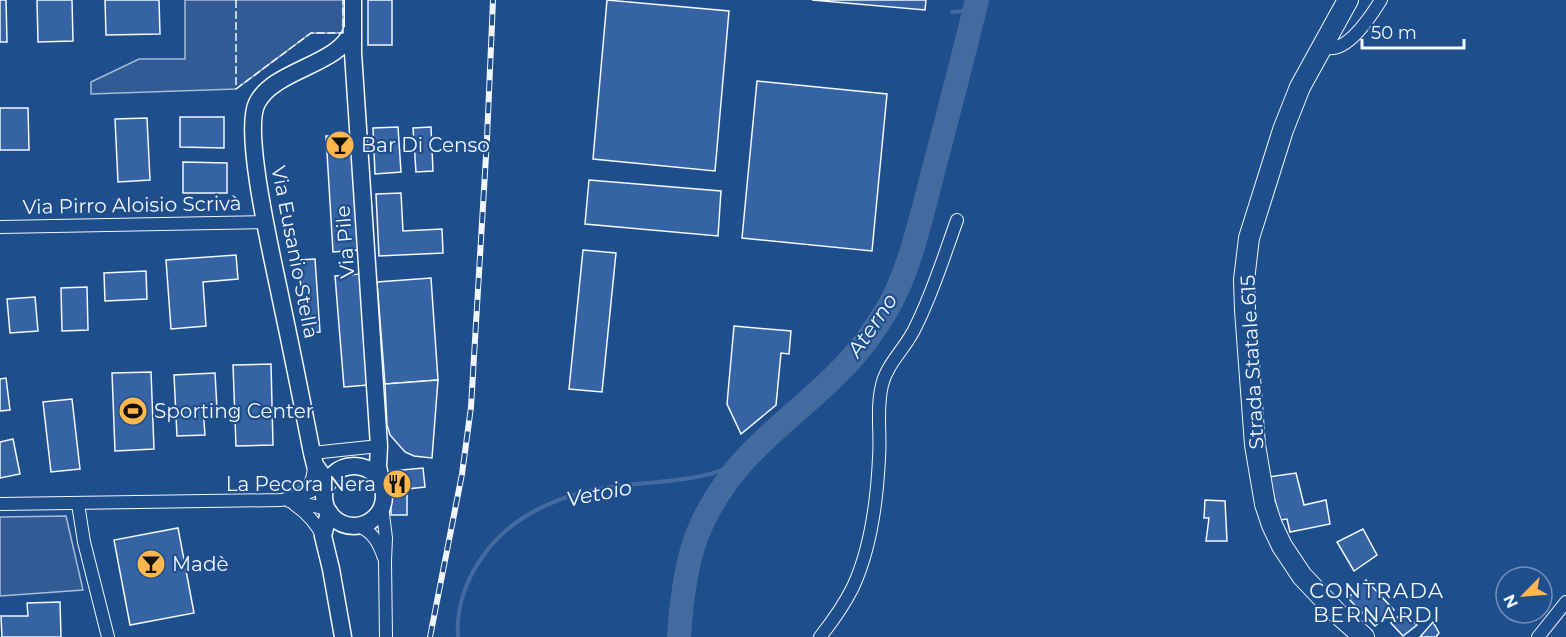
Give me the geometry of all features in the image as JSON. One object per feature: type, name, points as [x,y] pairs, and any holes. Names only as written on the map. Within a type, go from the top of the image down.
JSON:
[{"type":"main road","name":"Strada Statale 615","points":[[1348,0],[1300,87],[1283,130],[1249,238],[1244,280],[1255,445],[1265,504],[1272,525],[1282,546],[1302,576],[1339,615],[1364,637]]},
{"type":"street","name":"Via Pile","points":[[353,0],[352,30],[379,446],[378,466],[381,482]]},
{"type":"street","points":[[1322,46],[1333,49],[1348,41],[1381,0]]},
{"type":"street","name":"Via Eusanio Stella","points":[[327,483],[313,457],[258,178],[253,127],[256,105],[260,98],[299,70],[344,45],[352,30]]},
{"type":"street","points":[[322,58],[344,57],[355,76]]},
{"type":"street","points":[[820,637],[853,586],[868,539],[877,488],[880,395],[884,377],[916,328],[957,220]]},
{"type":"street","name":"Via Pirro Aloisio Scrivà","points":[[0,227],[266,222]]},
{"type":"street","points":[[291,500],[308,487],[313,472],[313,457],[379,446]]},
{"type":"street","points":[[291,500],[315,491],[346,467],[368,469],[381,482],[384,494],[382,506],[386,538],[386,637]]},
{"type":"street","points":[[327,483],[324,498],[329,512],[335,519],[364,528],[374,537],[385,561]]},
{"type":"street","points":[[291,500],[311,518],[323,538],[343,637]]},
{"type":"street","points":[[0,504],[291,500],[329,512]]},
{"type":"street","points":[[78,504],[84,542],[108,637]]},
{"type":"street","points":[[331,569],[335,539],[340,531],[372,520],[382,506]]},
{"type":"street","points":[[323,538],[329,512]]},
{"type":"street","points":[[1538,637],[1566,602]]},
{"type":"shaded area","points":[[185,0],[343,0],[343,33],[311,33],[236,89],[91,94],[91,82],[139,59],[185,59]]},
{"type":"shaded area","points":[[66,516],[83,590],[0,596],[0,517]]},
{"type":"building","points":[[0,0],[6,0],[7,42],[0,42]]},
{"type":"building","points":[[37,0],[72,0],[73,41],[38,42]]},
{"type":"building","points":[[105,0],[159,0],[160,34],[106,35]]},
{"type":"building","points":[[368,0],[392,0],[392,45],[368,45]]},
{"type":"building","points":[[607,0],[729,11],[715,171],[593,159]]},
{"type":"building","points":[[812,0],[926,0],[925,10]]},
{"type":"building","points":[[757,81],[887,94],[872,251],[742,238]]},
{"type":"building","points":[[0,108],[28,108],[29,150],[0,150]]},
{"type":"building","points":[[180,117],[224,117],[224,148],[180,147]]},
{"type":"building","points":[[147,118],[150,180],[118,182],[115,119]]},
{"type":"building","points":[[398,127],[401,172],[375,174],[373,128]]},
{"type":"building","points":[[431,127],[433,171],[416,172],[413,128]]},
{"type":"building","points":[[352,135],[359,250],[333,252],[326,136]]},
{"type":"building","points":[[183,162],[227,163],[227,193],[183,193]]},
{"type":"building","points":[[589,180],[721,191],[718,236],[585,224]]},
{"type":"building","points":[[401,193],[403,231],[442,229],[443,253],[379,256],[376,194]]},
{"type":"building","points":[[583,250],[616,253],[602,392],[569,389]]},
{"type":"building","points":[[236,255],[238,279],[203,282],[206,326],[171,329],[166,260]]},
{"type":"building","points":[[315,259],[320,332],[308,333],[297,260]]},
{"type":"building","points":[[146,271],[147,299],[105,301],[104,273]]},
{"type":"building","points":[[360,274],[368,385],[344,387],[335,276]]},
{"type":"building","points":[[431,278],[438,380],[385,384],[377,282]]},
{"type":"building","points":[[87,287],[88,330],[62,331],[61,288]]},
{"type":"building","points":[[35,297],[38,331],[10,333],[7,299]]},
{"type":"building","points":[[734,326],[791,331],[789,354],[781,353],[776,405],[741,434],[727,404]]},
{"type":"building","points":[[271,364],[273,445],[236,446],[233,365]]},
{"type":"building","name":"Sporting Center","points":[[151,372],[154,449],[115,451],[112,373]]},
{"type":"building","points":[[215,373],[217,409],[203,409],[205,435],[177,436],[174,375]]},
{"type":"building","points":[[6,378],[10,410],[0,411],[0,379]]},
{"type":"building","points":[[438,380],[432,458],[414,456],[405,452],[390,435],[387,425],[385,384]]},
{"type":"building","points":[[72,399],[80,469],[51,472],[43,402]]},
{"type":"building","points":[[13,439],[20,474],[0,478],[0,442]]},
{"type":"building","points":[[423,468],[425,487],[407,489],[407,515],[391,515],[391,471]]},
{"type":"building","points":[[1296,473],[1304,505],[1326,500],[1330,524],[1290,532],[1287,519],[1280,520],[1269,477]]},
{"type":"building","points":[[1205,500],[1225,501],[1227,541],[1206,541],[1209,518],[1204,518]]},
{"type":"building","points":[[178,528],[194,613],[130,625],[114,540]]},
{"type":"building","points":[[1363,529],[1377,555],[1354,571],[1337,542]]},
{"type":"building","points":[[1366,580],[1394,610],[1375,626],[1348,598]]},
{"type":"building","points":[[60,602],[61,637],[2,637],[1,616],[28,616],[27,603]]},
{"type":"building","points":[[1403,612],[1417,625],[1403,636],[1391,623]]},
{"type":"building","points":[[1433,622],[1439,633],[1436,637],[1420,637]]},
{"type":"waterway","name":"Aterno","points":[[679,637],[683,592],[690,558],[698,533],[718,494],[736,469],[756,448],[834,377],[858,351],[889,306],[903,275],[920,223],[977,0]]},
{"type":"waterway","points":[[952,12],[966,11],[976,6]]},
{"type":"waterway","name":"Vetoio","points":[[458,637],[463,594],[472,574],[495,541],[525,517],[542,507],[579,493],[617,486],[698,477],[745,460]]},
{"type":"railway","points":[[430,637],[462,474],[471,407],[493,0]]},
{"type":"fence","points":[[236,0],[236,89]]},
{"type":"fence","points":[[236,89],[311,33],[343,33],[343,0]]},
{"type":"place","name":"Bar Di Censo","points":[[340,145]]},
{"type":"place","name":"Sporting Center","points":[[133,411]]},
{"type":"place","name":"La Pecora Nera","points":[[397,484]]},
{"type":"place","name":"Madè","points":[[151,564]]},
{"type":"district","name":"CONTRADA BERNARDI","points":[[1377,602]]}]
